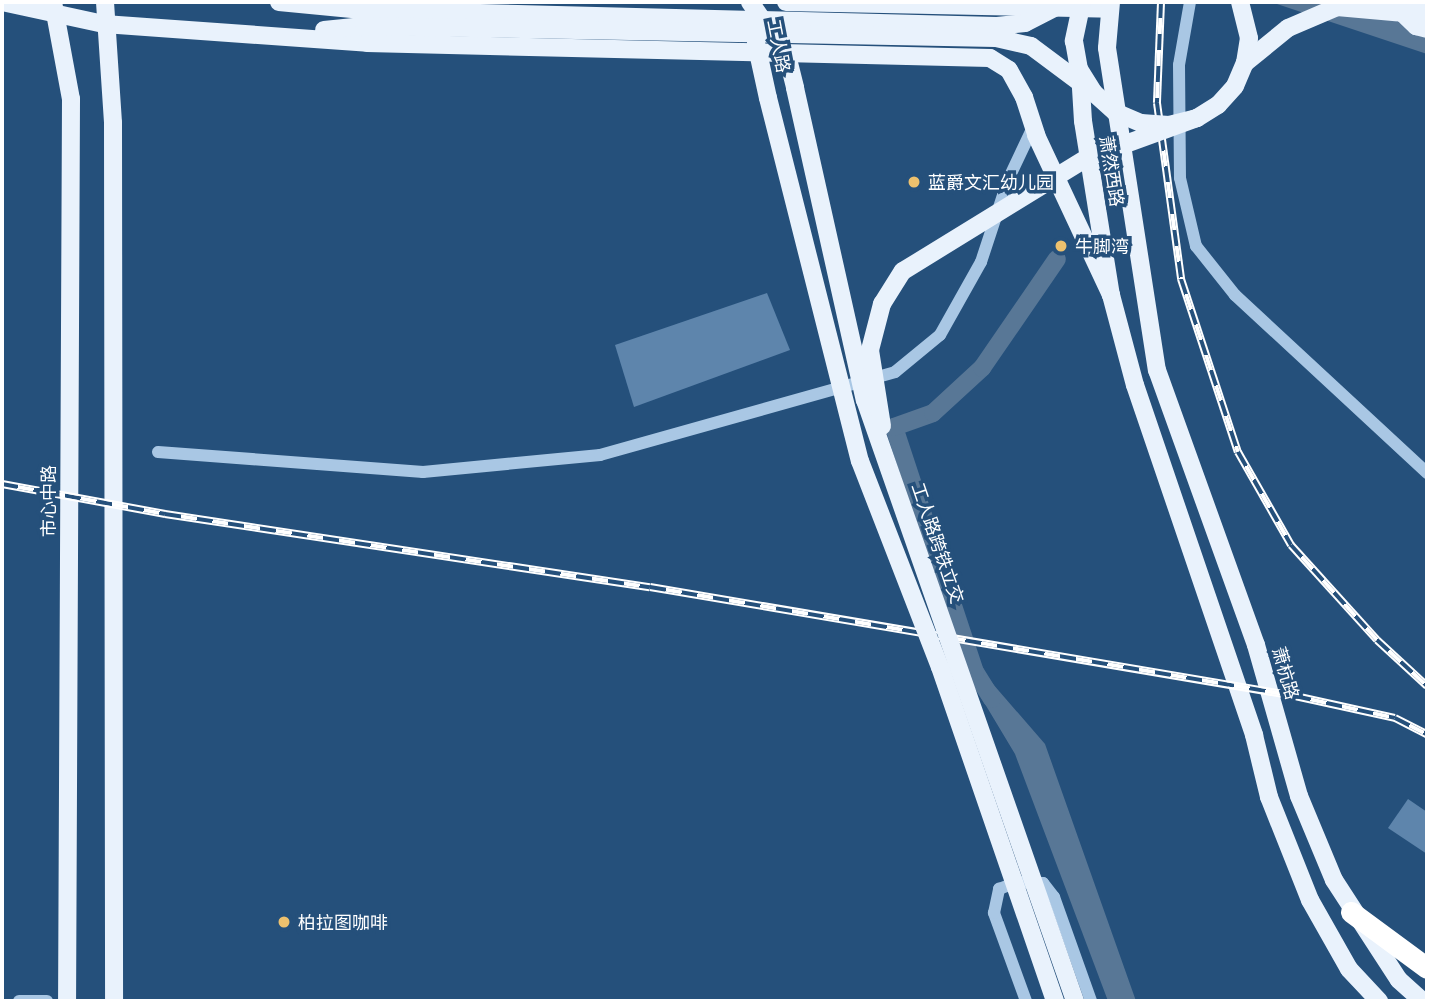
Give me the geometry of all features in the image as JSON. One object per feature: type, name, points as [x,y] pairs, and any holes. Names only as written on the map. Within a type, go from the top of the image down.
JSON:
[{"type":"highway","points":[[1351,912],[1427,968]]},
{"type":"main road","points":[[2,2],[53,6],[104,24],[292,34],[367,43],[990,58],[1009,70],[1111,295]]},
{"type":"main road","points":[[105,2],[104,24],[113,123],[114,1001]]},
{"type":"main road","points":[[279,2],[362,18],[996,38],[1031,46],[1115,112],[1141,123],[1169,125],[1196,118]]},
{"type":"main road","name":"工人路","points":[[750,2],[757,53],[860,461],[940,667],[1055,1001]]},
{"type":"main road","name":"工人路","points":[[750,2],[786,55],[795,88]]},
{"type":"main road","points":[[786,2],[999,10],[1075,4],[1111,6]]},
{"type":"main road","points":[[999,10],[1028,2]]},
{"type":"main road","points":[[886,454],[870,350],[882,304],[903,271],[1087,158],[1196,118],[1235,86],[1245,63],[1249,38],[1240,2]]},
{"type":"main road","points":[[1391,2],[1416,26],[1427,29]]},
{"type":"main road","points":[[1408,2],[1427,5]]},
{"type":"main road","points":[[292,34],[362,18],[997,26],[1026,23],[1075,4]]},
{"type":"main road","points":[[1075,4],[1074,41],[1079,69],[1094,93]]},
{"type":"main road","name":"萧然西路","points":[[1075,4],[1083,121],[1111,295],[1122,344],[1254,735],[1269,797],[1310,900],[1349,969],[1379,1001]]},
{"type":"main road","name":"市心中路","points":[[53,6],[71,99],[67,1001]]},
{"type":"main road","name":"萧然西路","points":[[1111,6],[1107,48],[1151,334]]},
{"type":"main road","points":[[1245,63],[1288,29],[1337,7],[1427,15]]},
{"type":"main road","name":"工人路跨铁立交","points":[[795,88],[864,400],[886,454],[1075,1001]]},
{"type":"main road","name":"萧杭路","points":[[1151,334],[1157,370],[1256,645],[1299,796],[1351,912],[1399,980],[1422,1001]]},
{"type":"street","points":[[1191,2],[1179,65],[1180,178],[1196,246],[1235,295],[1427,473]]},
{"type":"street","points":[[158,452],[423,472],[600,455],[895,372],[940,335],[981,262],[1008,180],[1034,127]]},
{"type":"street","points":[[1026,1001],[994,913],[999,889],[1017,882],[1043,883],[1054,897],[1091,1001]]},
{"type":"street","points":[[19,1001],[47,1001]]},
{"type":"water","points":[[1271,2],[1351,2],[1427,34],[1427,54]]},
{"type":"water","points":[[986,676],[1045,744],[1136,1001],[1108,1001],[1015,754],[973,684]]},
{"type":"building","points":[[767,293],[790,350],[634,407],[615,345]]},
{"type":"building","points":[[1408,799],[1427,812],[1427,854],[1388,828]]},
{"type":"waterway","points":[[992,699],[975,672],[894,427],[933,413],[982,368],[1057,259]]},
{"type":"railway","points":[[1161,2],[1157,103],[1181,279],[1238,452],[1291,545],[1377,640],[1427,686]]},
{"type":"railway","points":[[2,484],[165,514],[650,587],[1295,696],[1395,718],[1427,734]]},
{"type":"place","name":"蓝爵文汇幼儿园","points":[[914,182]]},
{"type":"place","name":"牛脚湾","points":[[1061,246]]},
{"type":"place","name":"柏拉图咖啡","points":[[284,922]]}]
